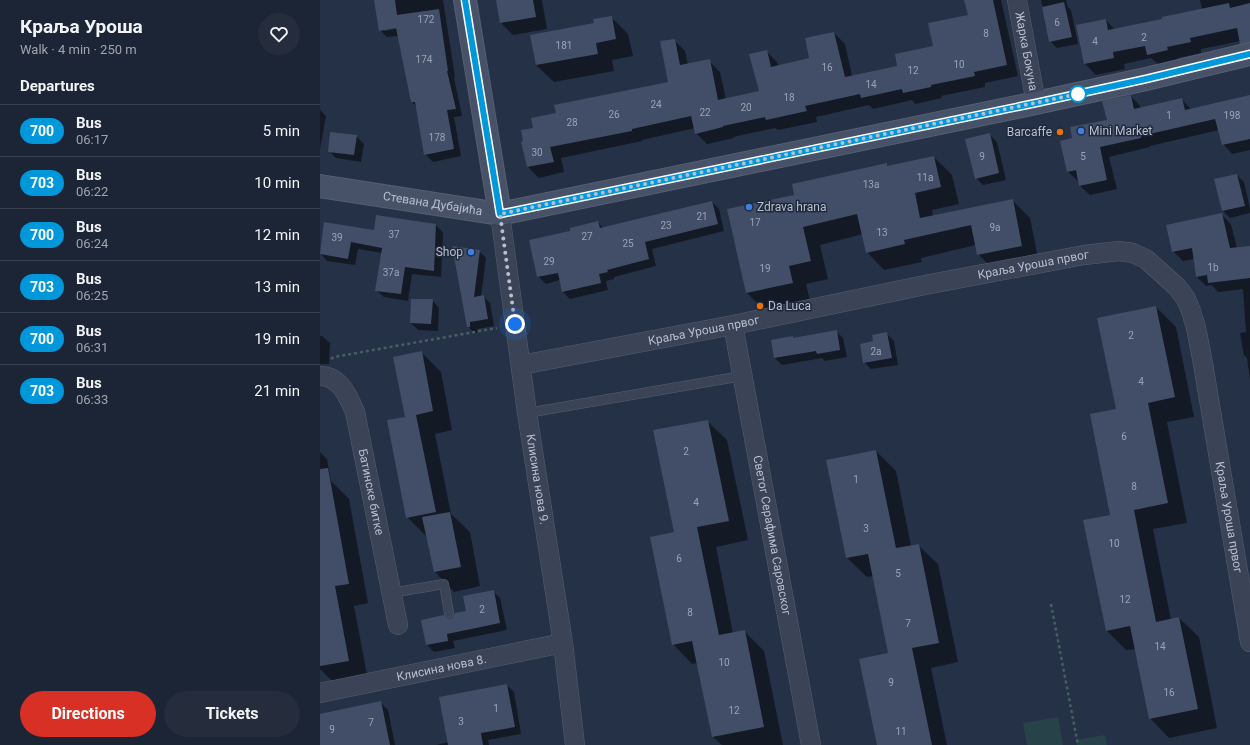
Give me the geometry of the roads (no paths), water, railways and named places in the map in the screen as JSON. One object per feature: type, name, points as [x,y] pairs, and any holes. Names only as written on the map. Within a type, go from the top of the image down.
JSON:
[{"type":"street","points":[[465,0],[500,214]]},
{"type":"street","name":"Жарка Бокуна","points":[[1017,0],[1036,103]]},
{"type":"street","name":"Стевана Дубајића","points":[[320,186],[500,214],[1036,103],[1250,54]]},
{"type":"street","name":"Клисина нова 9.","points":[[500,214],[527,413],[562,643],[575,745]]},
{"type":"street","name":"Краља Уроша првог","points":[[521,365],[733,325],[930,284],[1084,255],[1119,251],[1133,253],[1146,259],[1177,287],[1186,299],[1191,311],[1196,328],[1250,642]]},
{"type":"street","name":"Светог Серафима Саровског","points":[[733,325],[811,745]]},
{"type":"street","name":"Батинске битке","points":[[325,368],[325,376],[336,382],[346,394],[355,412],[398,625]]},
{"type":"street","name":"Клисина нова 8.","points":[[320,693],[562,643]]},
{"type":"lane","points":[[527,413],[742,376]]},
{"type":"lane","points":[[391,593],[444,584],[449,613]]},
{"type":"place","name":"Mini Market","points":[[1081,131]]},
{"type":"place","name":"Barcaffe","points":[[1060,132]]},
{"type":"place","name":"Zdrava hrana","points":[[749,207]]},
{"type":"place","name":"Shop","points":[[471,252]]},
{"type":"place","name":"Da Luca","points":[[760,306]]}]
